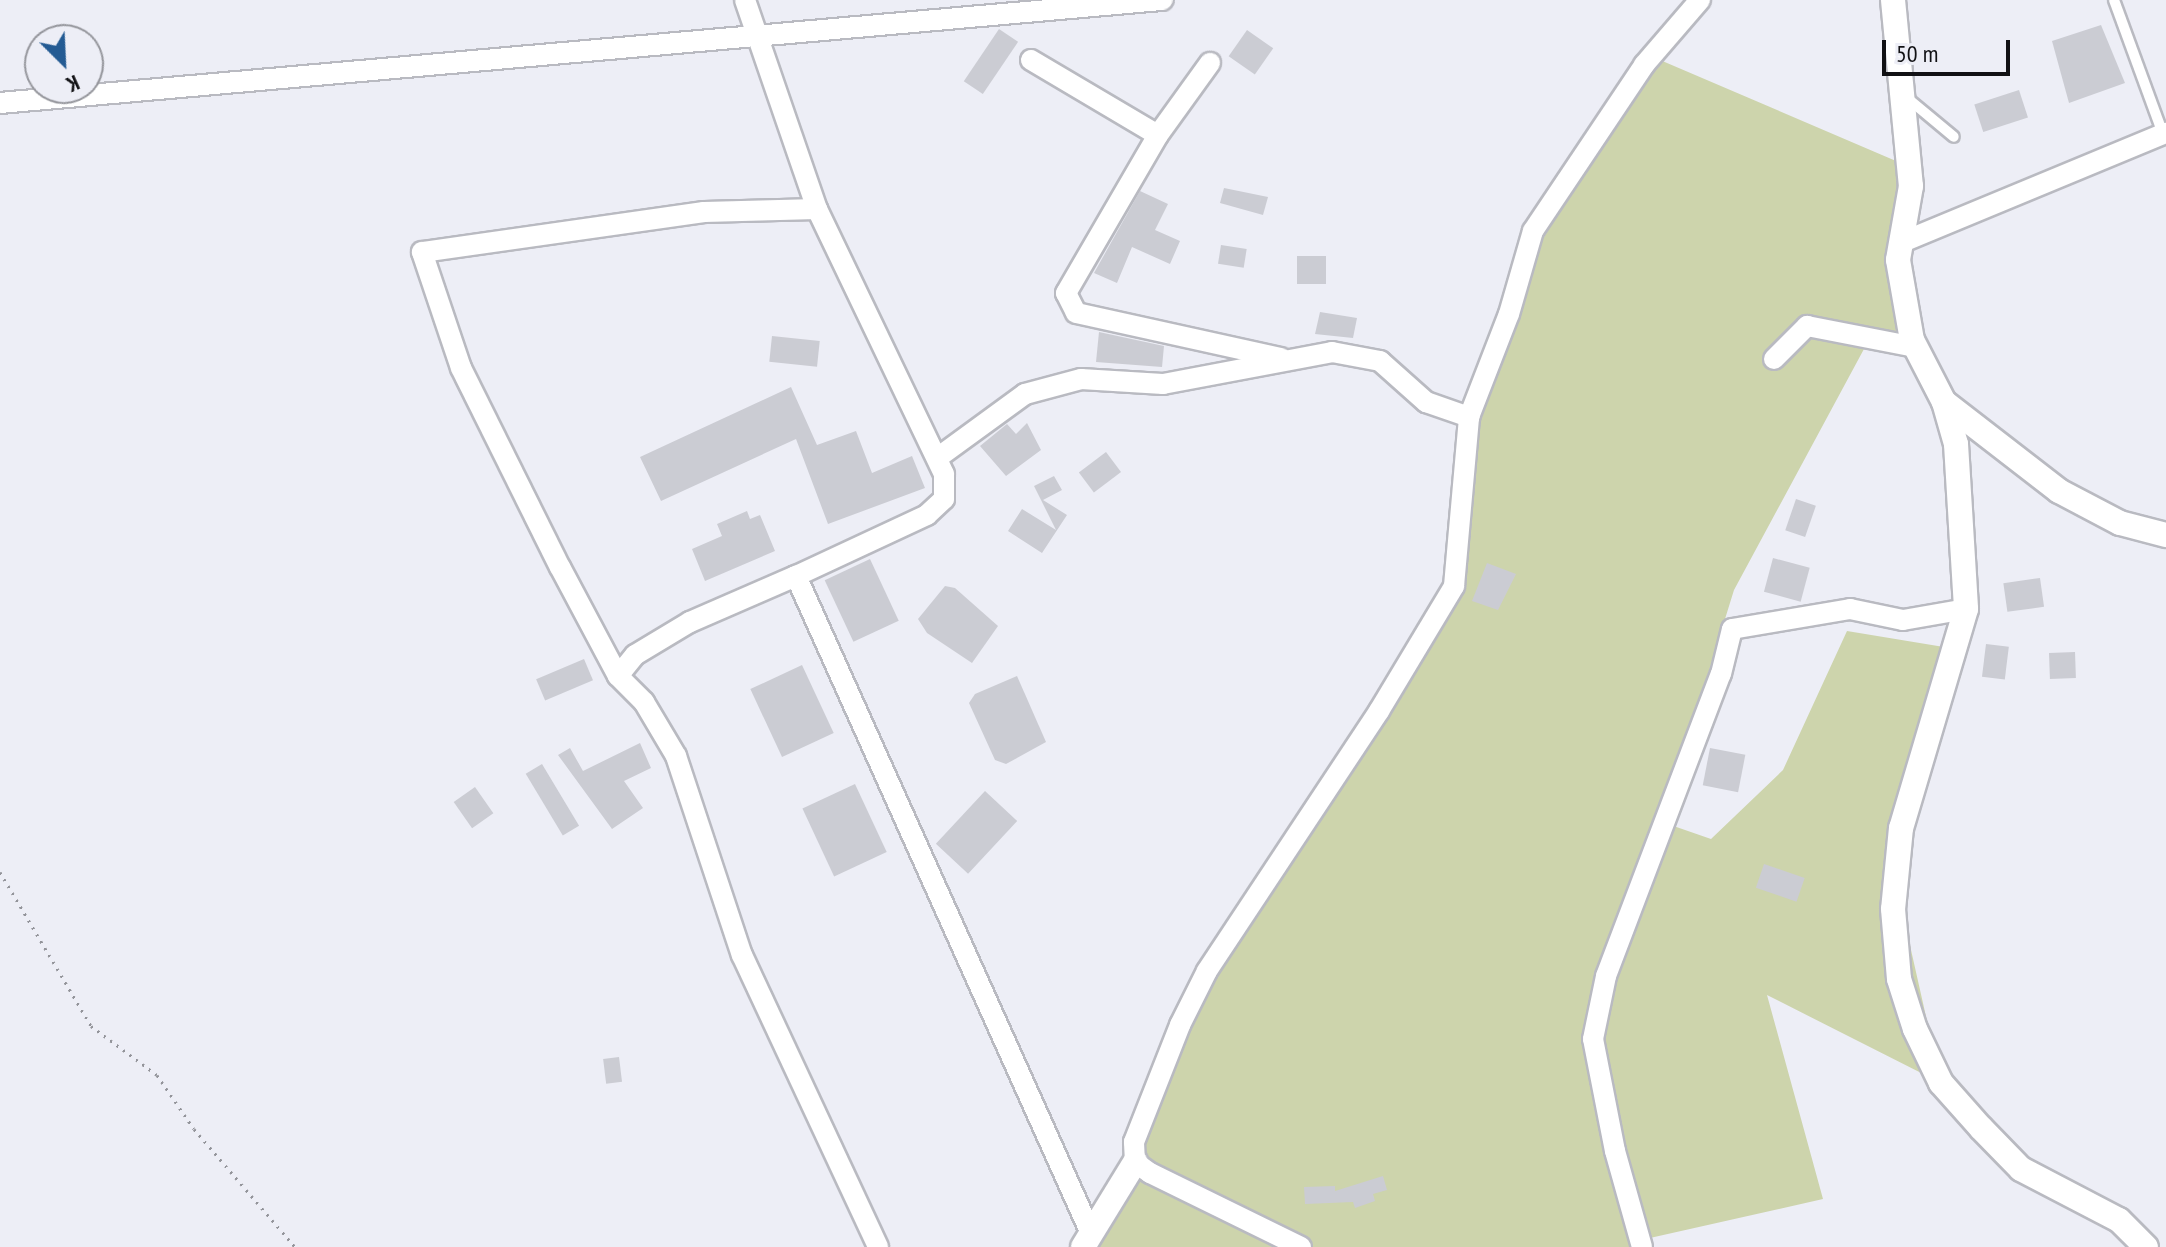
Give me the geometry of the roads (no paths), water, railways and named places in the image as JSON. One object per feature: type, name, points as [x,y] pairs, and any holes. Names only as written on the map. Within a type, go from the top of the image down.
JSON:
[{"type":"street","points":[[618,676],[635,655],[690,622],[927,515],[944,499],[940,456],[817,209],[745,0]]},
{"type":"street","points":[[0,103],[1154,0]]},
{"type":"street","points":[[1086,1239],[1135,1162],[1134,1142],[1207,971],[1364,735],[1454,586],[1469,417],[1509,314],[1533,231],[1644,65],[1700,0]]},
{"type":"street","points":[[1893,0],[1911,186],[1898,260],[1915,347],[1944,402],[1958,458],[1966,609],[1898,842],[1893,909],[1899,979],[1915,1029],[1941,1083],[1981,1128],[2021,1169],[2119,1220],[2146,1247]]},
{"type":"street","points":[[1031,60],[1158,135]]},
{"type":"street","points":[[1210,63],[1158,135],[1066,293],[1076,313],[1289,360]]},
{"type":"street","points":[[1900,243],[2165,134]]},
{"type":"street","points":[[817,209],[704,212],[422,252],[461,368],[618,676],[644,702],[676,756],[742,955],[878,1247]]},
{"type":"street","points":[[1774,359],[1807,326],[1915,347]]},
{"type":"street","points":[[940,456],[1025,394],[1081,379],[1163,384],[1332,352],[1380,361],[1426,402],[1469,417]]},
{"type":"street","points":[[1944,402],[2059,491],[2120,523],[2166,535]]},
{"type":"street","points":[[796,576],[1086,1239]]},
{"type":"street","points":[[1642,1247],[1615,1151],[1593,1039],[1611,963],[1721,674],[1732,629],[1850,609],[1903,620],[1966,609]]},
{"type":"street","points":[[1135,1162],[1301,1247]]},
{"type":"lane","points":[[2114,0],[2165,134]]},
{"type":"lane","points":[[1904,96],[1954,137]]}]
